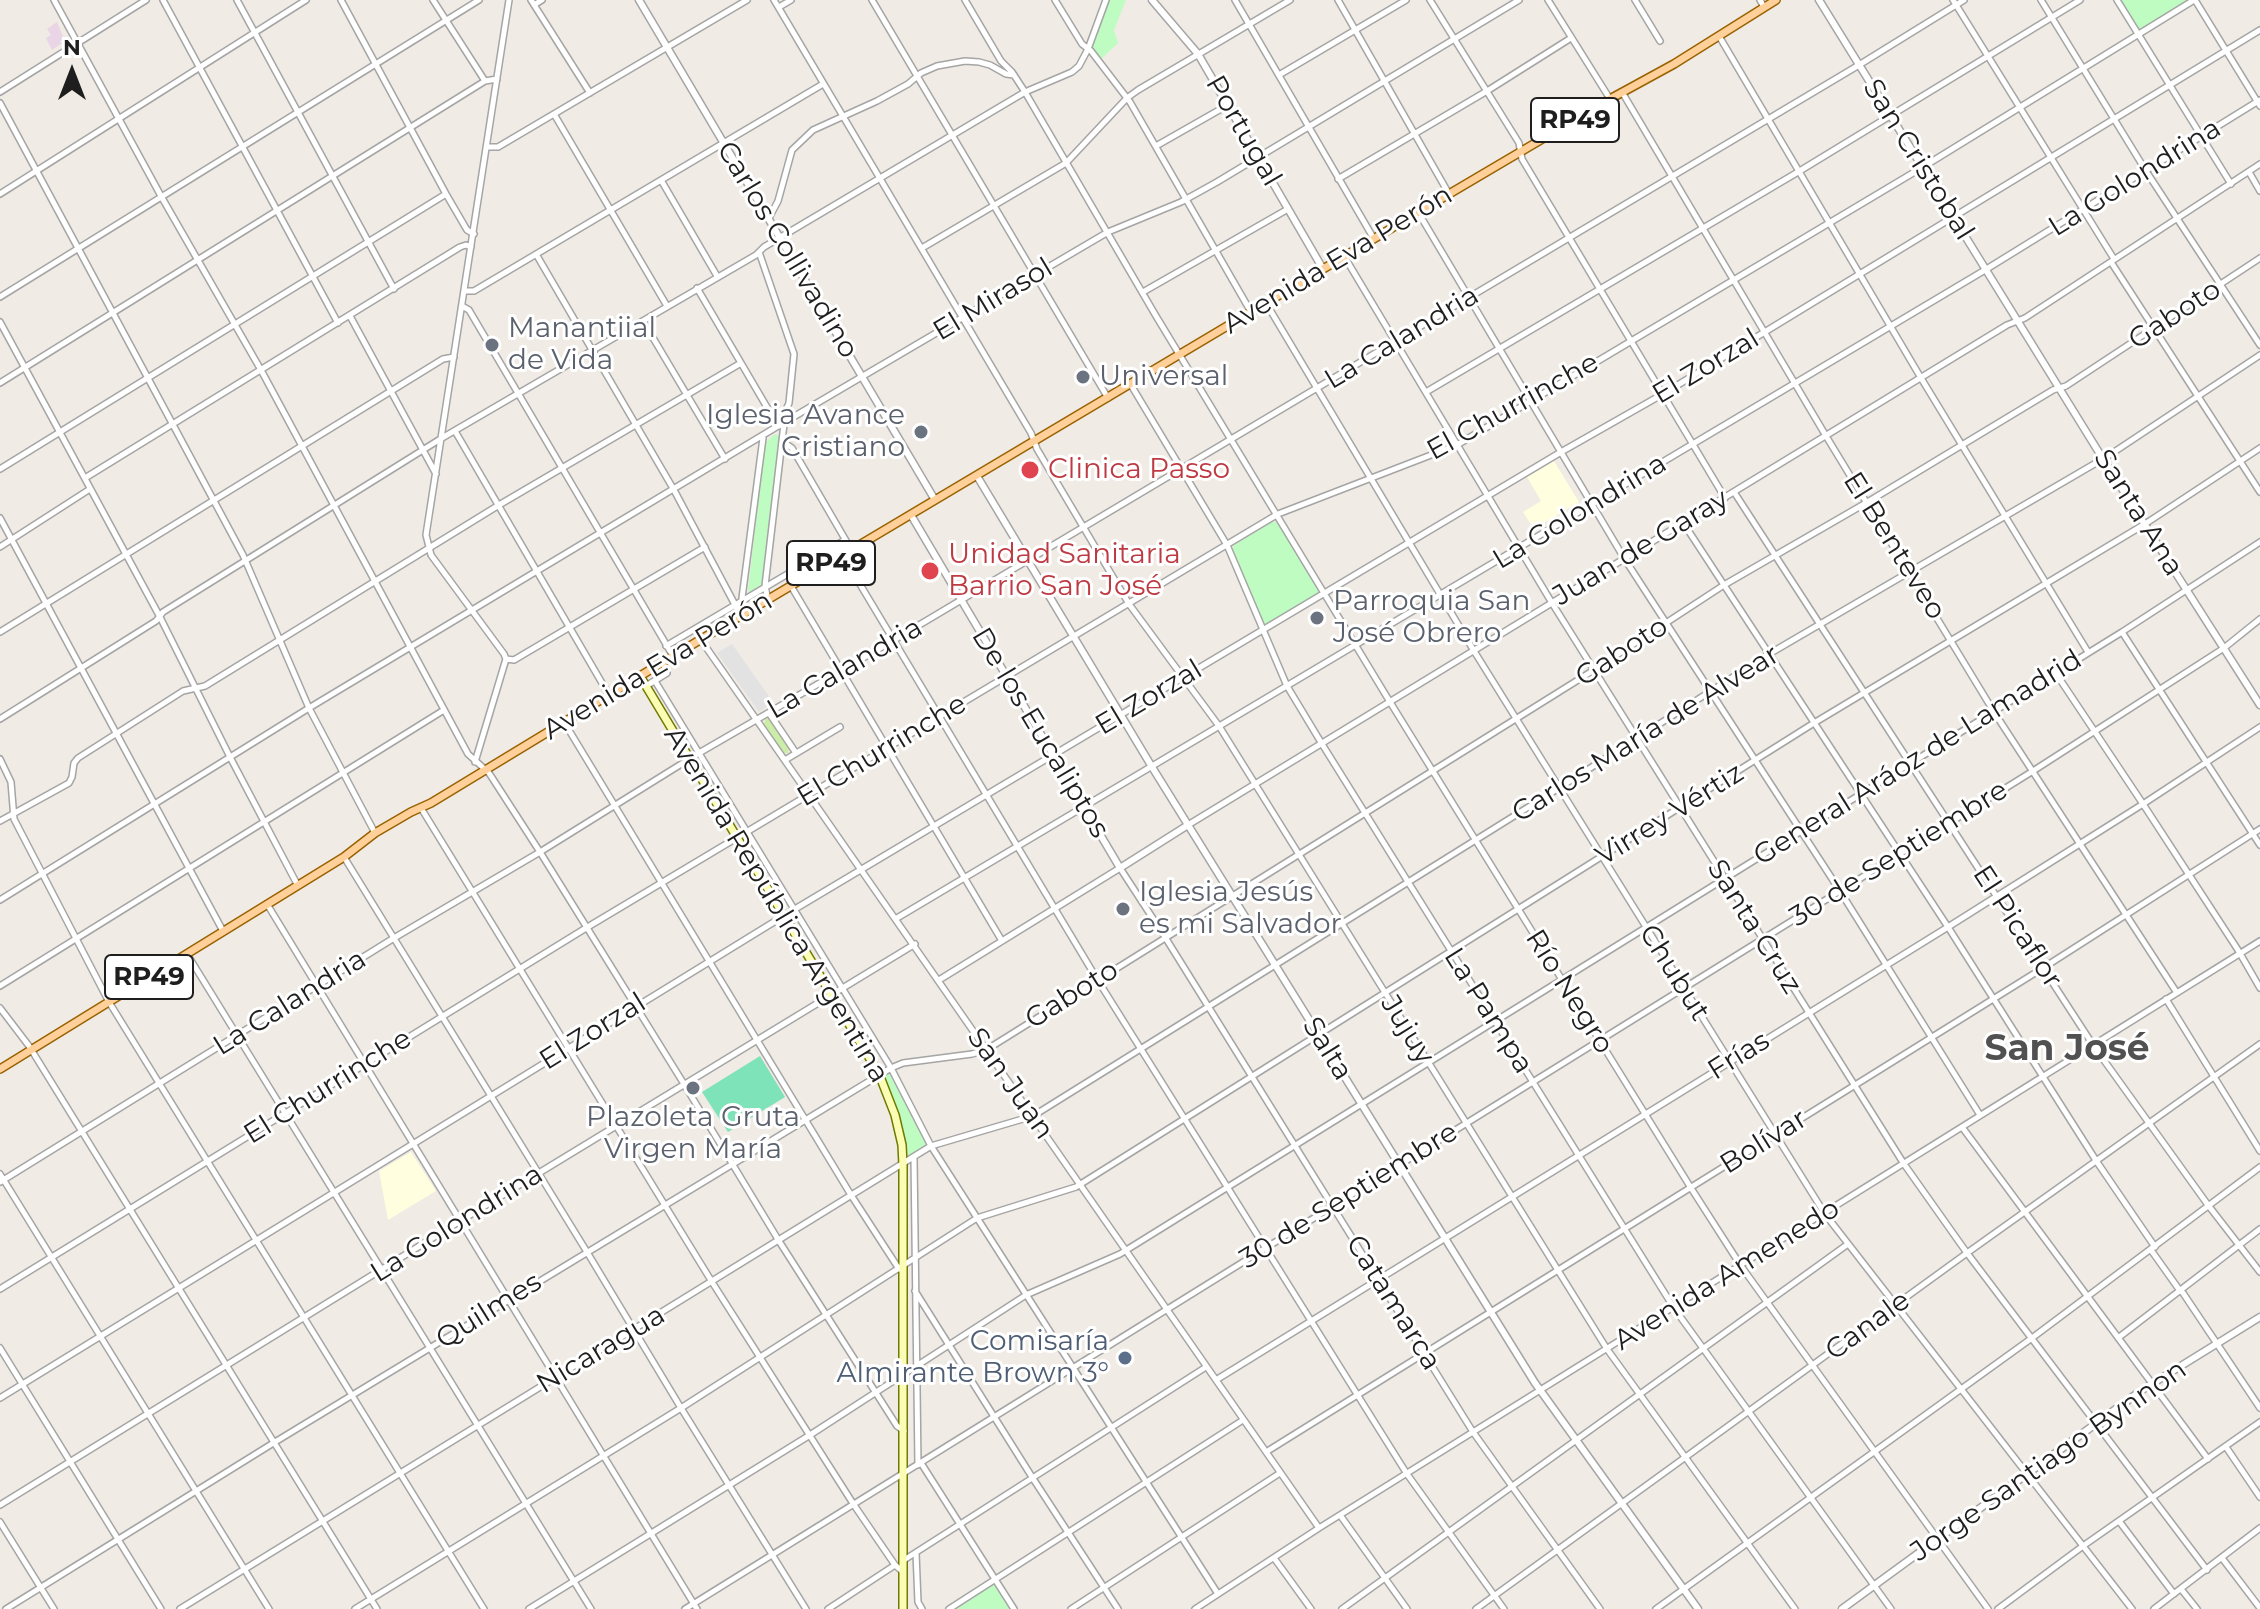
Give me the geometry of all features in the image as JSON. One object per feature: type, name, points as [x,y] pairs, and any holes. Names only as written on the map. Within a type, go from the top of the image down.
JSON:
[{"type":"main road","name":"Avenida Eva Perón","points":[[0,1069],[344,857],[375,833],[1521,151],[1674,64],[1762,4],[1776,0]]},
{"type":"main road","name":"Avenida República Argentina","points":[[640,676],[879,1074],[895,1115],[903,1165],[903,1609]]},
{"type":"street","points":[[54,0],[261,370],[468,754],[489,773],[540,852],[779,1241],[897,1426],[904,1431]]},
{"type":"street","points":[[0,92],[146,0]]},
{"type":"street","points":[[163,0],[338,323]]},
{"type":"street","points":[[237,0],[394,289]]},
{"type":"street","points":[[0,194],[306,0]]},
{"type":"street","points":[[341,0],[446,194],[467,230],[474,234]]},
{"type":"street","points":[[433,0],[485,81]]},
{"type":"street","points":[[0,297],[479,0]]},
{"type":"street","points":[[475,762],[506,659],[428,550],[426,535],[509,0]]},
{"type":"street","points":[[542,0],[533,2],[590,93]]},
{"type":"street","name":"Carlos Collivadino","points":[[639,0],[935,500]]},
{"type":"street","points":[[487,147],[498,147],[747,0]]},
{"type":"street","name":"Jujuy","points":[[774,0],[1129,604],[1219,726],[1607,1349],[1795,1609]]},
{"type":"street","points":[[779,7],[791,0]]},
{"type":"street","points":[[872,0],[1108,398]]},
{"type":"street","name":"Río Negro","points":[[965,0],[1001,61],[1025,92],[1324,594],[1691,1188],[1741,1266],[1988,1609]]},
{"type":"street","points":[[1055,0],[1082,44],[1127,98],[1251,312]]},
{"type":"street","points":[[0,719],[156,621],[163,612],[422,450],[1025,92],[1072,72],[1088,49],[1106,0]]},
{"type":"street","name":"Portugal","points":[[1152,0],[1198,54],[1323,269]]},
{"type":"street","points":[[1235,0],[1374,239]]},
{"type":"street","points":[[921,248],[1066,163],[1127,98],[1290,0]]},
{"type":"street","points":[[1338,0],[1449,194]]},
{"type":"street","points":[[1279,75],[1406,0]]},
{"type":"street","points":[[1430,0],[1519,143],[1522,159],[1725,498]]},
{"type":"street","name":"El Mirasol","points":[[0,900],[309,708],[781,425],[1108,232],[1186,199],[1519,0]]},
{"type":"street","points":[[1548,0],[1610,99]]},
{"type":"street","points":[[1635,0],[1660,41]]},
{"type":"street","name":"San Cristobal","points":[[1819,0],[2017,321]]},
{"type":"street","name":"La Calandria","points":[[1,1179],[699,753],[842,671],[1859,65],[1954,2],[1964,0]]},
{"type":"street","points":[[2041,0],[2146,171],[2260,345]]},
{"type":"street","points":[[1426,392],[1798,172],[2080,0]]},
{"type":"street","points":[[2117,0],[2231,184]]},
{"type":"street","points":[[2194,0],[2259,103]]},
{"type":"street","name":"El Churrinche","points":[[0,1289],[586,928],[1278,514],[1457,445],[1923,167],[2194,0]]},
{"type":"street","points":[[1954,2],[2155,329],[2260,492]]},
{"type":"street","name":"El Zorzal","points":[[0,1398],[795,909],[1663,394],[2260,30]]},
{"type":"street","points":[[1718,35],[1859,275],[2088,652]]},
{"type":"street","points":[[1338,179],[1571,38]]},
{"type":"street","points":[[769,218],[778,201],[784,173],[795,146],[813,130],[877,101],[937,66],[965,61],[985,63],[1014,75]]},
{"type":"street","points":[[0,383],[485,81],[497,79]]},
{"type":"street","points":[[465,291],[474,291],[824,84]]},
{"type":"street","name":"El Benteveo","points":[[1622,92],[1994,712],[2177,993]]},
{"type":"street","points":[[0,103],[246,561],[309,708],[375,833]]},
{"type":"street","name":"La Golondrina","points":[[897,918],[1693,445],[2259,103]]},
{"type":"street","points":[[1156,146],[1228,105]]},
{"type":"street","points":[[554,114],[667,306]]},
{"type":"street","name":"Juan de Garay","points":[[939,980],[1624,558],[2025,318],[2260,164]]},
{"type":"street","points":[[2249,172],[2260,191]]},
{"type":"street","points":[[661,180],[717,276]]},
{"type":"street","points":[[0,469],[446,194]]},
{"type":"street","points":[[1143,292],[1288,209]]},
{"type":"street","points":[[1418,212],[1591,505],[1980,1115]]},
{"type":"street","points":[[85,478],[460,247],[471,247]]},
{"type":"street","points":[[759,252],[794,354],[789,403],[781,425],[782,441],[765,586],[768,600]]},
{"type":"street","points":[[536,254],[739,601]]},
{"type":"street","name":"Santa Cruz","points":[[1344,256],[1552,603],[1904,1164],[1967,1253],[2207,1570]]},
{"type":"street","name":"Gaboto","points":[[986,1050],[1594,670],[1724,585],[2060,388],[2260,258]]},
{"type":"street","points":[[697,288],[781,425]]},
{"type":"street","name":"Chubut","points":[[1266,303],[1515,718],[1825,1214],[2132,1609]]},
{"type":"street","points":[[462,306],[469,310],[673,656]]},
{"type":"street","points":[[350,316],[437,475]]},
{"type":"street","points":[[643,321],[725,459]]},
{"type":"street","name":"Santa Ana","points":[[2017,321],[2260,705]]},
{"type":"street","points":[[0,322],[160,617],[297,884]]},
{"type":"street","name":"Carlos María de Alvear","points":[[1033,1116],[1769,654],[2103,459],[2260,355]]},
{"type":"street","points":[[0,632],[390,391],[443,359],[454,357]]},
{"type":"street","points":[[0,821],[69,783],[78,758],[183,691],[205,686],[499,505],[741,363]]},
{"type":"street","name":"La Pampa","points":[[1131,385],[1227,545],[1287,686],[1451,952],[1674,1308],[1891,1609]]},
{"type":"street","points":[[455,431],[609,695]]},
{"type":"street","points":[[741,616],[739,601],[763,437]]},
{"type":"street","points":[[782,441],[792,448],[852,551]]},
{"type":"street","name":"Virrey Vértiz","points":[[355,1609],[681,1408],[977,1218],[1081,1184],[1814,723],[2145,524],[2260,448]]},
{"type":"street","name":"Salta","points":[[977,476],[1152,767],[1540,1390],[1698,1609]]},
{"type":"street","points":[[0,547],[90,489]]},
{"type":"street","name":"El Picaflor","points":[[1734,492],[2093,1045],[2260,1272]]},
{"type":"street","name":"De los Eucaliptos","points":[[911,515],[1120,868]]},
{"type":"street","points":[[0,518],[223,931]]},
{"type":"street","points":[[1683,524],[2260,1408]]},
{"type":"street","points":[[666,646],[845,540]]},
{"type":"street","name":"General Aráoz de Lamadrid","points":[[529,1609],[810,1435],[1026,1295],[1126,1250],[1994,712],[2260,542]]},
{"type":"street","points":[[506,659],[514,660],[705,547]]},
{"type":"street","points":[[843,556],[1097,979],[1265,1248],[1407,1474],[1504,1609]]},
{"type":"street","points":[[791,586],[1002,941]]},
{"type":"street","name":"30 de Septiembre","points":[[685,1609],[696,1606],[772,1555],[2033,771],[2224,648],[2260,619]]},
{"type":"street","points":[[2122,632],[2260,845]]},
{"type":"street","name":"San Juan","points":[[701,640],[1319,1528]]},
{"type":"street","points":[[646,686],[667,673],[663,662]]},
{"type":"street","points":[[2055,672],[2190,875],[2260,988]]},
{"type":"street","name":"Avenida República Argentina","points":[[655,681],[891,1068],[931,1146],[1218,1594]]},
{"type":"street","points":[[0,986],[444,710]]},
{"type":"street","points":[[769,713],[796,753]]},
{"type":"street","points":[[564,722],[851,1195],[901,1267]]},
{"type":"street","points":[[785,760],[840,727]]},
{"type":"street","name":"Frías","points":[[1216,1380],[1948,927],[2260,727]]},
{"type":"street","points":[[0,759],[11,782],[12,814],[109,1002],[484,1609]]},
{"type":"street","points":[[421,808],[760,1358],[854,1505],[895,1565],[903,1571]]},
{"type":"street","name":"Bolívar","points":[[1266,1452],[1854,1087],[2260,829]]},
{"type":"street","points":[[344,857],[806,1609]]},
{"type":"street","name":"Catamarca","points":[[1120,868],[1473,1432],[1600,1609]]},
{"type":"street","points":[[267,904],[696,1606]]},
{"type":"street","name":"Avenida Amenedo","points":[[1195,1609],[1319,1528],[2260,941]]},
{"type":"street","name":"La Golondrina","points":[[0,1505],[915,944]]},
{"type":"street","points":[[187,954],[591,1609]]},
{"type":"street","points":[[2166,999],[2260,1151]]},
{"type":"street","points":[[0,1008],[31,1050],[377,1609]]},
{"type":"street","name":"Canale","points":[[1476,1609],[2260,1044]]},
{"type":"street","name":"Quilmes","points":[[6,1609],[879,1074],[903,1063],[986,1050]]},
{"type":"street","name":"Nicaragua","points":[[180,1609],[931,1146],[1033,1116]]},
{"type":"street","points":[[1962,1127],[2208,1459]]},
{"type":"street","points":[[914,1158],[920,1464],[1014,1609]]},
{"type":"street","points":[[1656,1609],[2032,1338],[2260,1167]]},
{"type":"street","points":[[1,1179],[269,1609]]},
{"type":"street","points":[[2118,1338],[2260,1229]]},
{"type":"street","points":[[1342,1609],[1848,1244]]},
{"type":"street","points":[[915,1291],[1118,1609]]},
{"type":"street","name":"Jorge Santiago Bynnon","points":[[1842,1609],[2153,1384],[2260,1317]]},
{"type":"street","points":[[0,1348],[161,1609]]},
{"type":"street","points":[[828,1609],[1206,1367]]},
{"type":"street","points":[[949,1609],[1243,1420]]},
{"type":"street","points":[[1998,1609],[2260,1422]]},
{"type":"street","points":[[2226,1447],[2260,1497]]},
{"type":"street","points":[[1071,1609],[1280,1473]]},
{"type":"street","points":[[1340,1515],[1407,1609]]},
{"type":"street","points":[[2119,1521],[2174,1594]]},
{"type":"street","points":[[0,1522],[54,1609]]},
{"type":"street","points":[[2154,1609],[2260,1528]]},
{"type":"street","points":[[916,1553],[918,1602],[922,1609]]},
{"type":"street","points":[[1274,1558],[1311,1609]]},
{"type":"street","points":[[2222,1558],[2260,1608]]},
{"type":"street","points":[[2181,1589],[2197,1609]]},
{"type":"street","points":[[1208,1600],[1214,1609]]},
{"type":"shaded area","points":[[57,22],[65,41],[52,50],[46,38],[51,35],[47,29]]},
{"type":"shaded area","points":[[1554,461],[1579,502],[1534,529],[1523,512],[1541,501],[1527,477]]},
{"type":"shaded area","points":[[732,644],[773,702],[759,712],[717,653]]},
{"type":"shaded area","points":[[411,1152],[436,1191],[388,1220],[379,1171]]},
{"type":"green space","points":[[1109,0],[1126,0],[1114,30],[1118,43],[1100,60],[1091,48]]},
{"type":"green space","points":[[2117,0],[2194,0],[2138,34]]},
{"type":"green space","points":[[775,434],[781,437],[764,581],[749,592],[765,443]]},
{"type":"green space","points":[[1272,522],[1278,522],[1319,589],[1317,594],[1265,624],[1232,550],[1234,545]]},
{"type":"green space","points":[[766,718],[771,719],[789,748],[788,753],[783,753],[764,724]]},
{"type":"green space","points":[[760,1056],[785,1097],[728,1132],[702,1092]]},
{"type":"green space","points":[[890,1070],[928,1142],[907,1159],[883,1075]]},
{"type":"green space","points":[[995,1583],[1012,1609],[955,1609]]},
{"type":"place","name":"Manantiial de Vida","points":[[492,345]]},
{"type":"place","name":"Universal","points":[[1083,377]]},
{"type":"place","name":"Iglesia Avance Cristiano","points":[[921,432]]},
{"type":"place","name":"Clinica Passo","points":[[1030,470]]},
{"type":"place","name":"Unidad Sanitaria Barrio San José","points":[[930,571]]},
{"type":"place","name":"Parroquia San José Obrero","points":[[1317,618]]},
{"type":"place","name":"Iglesia Jesús es mi Salvador","points":[[1123,909]]},
{"type":"place","name":"Plazoleta Gruta Virgen María","points":[[693,1088]]},
{"type":"place","name":"Comisaría Almirante Brown 3°","points":[[1125,1358]]},
{"type":"district","name":"San José","points":[[2067,1049]]}]
